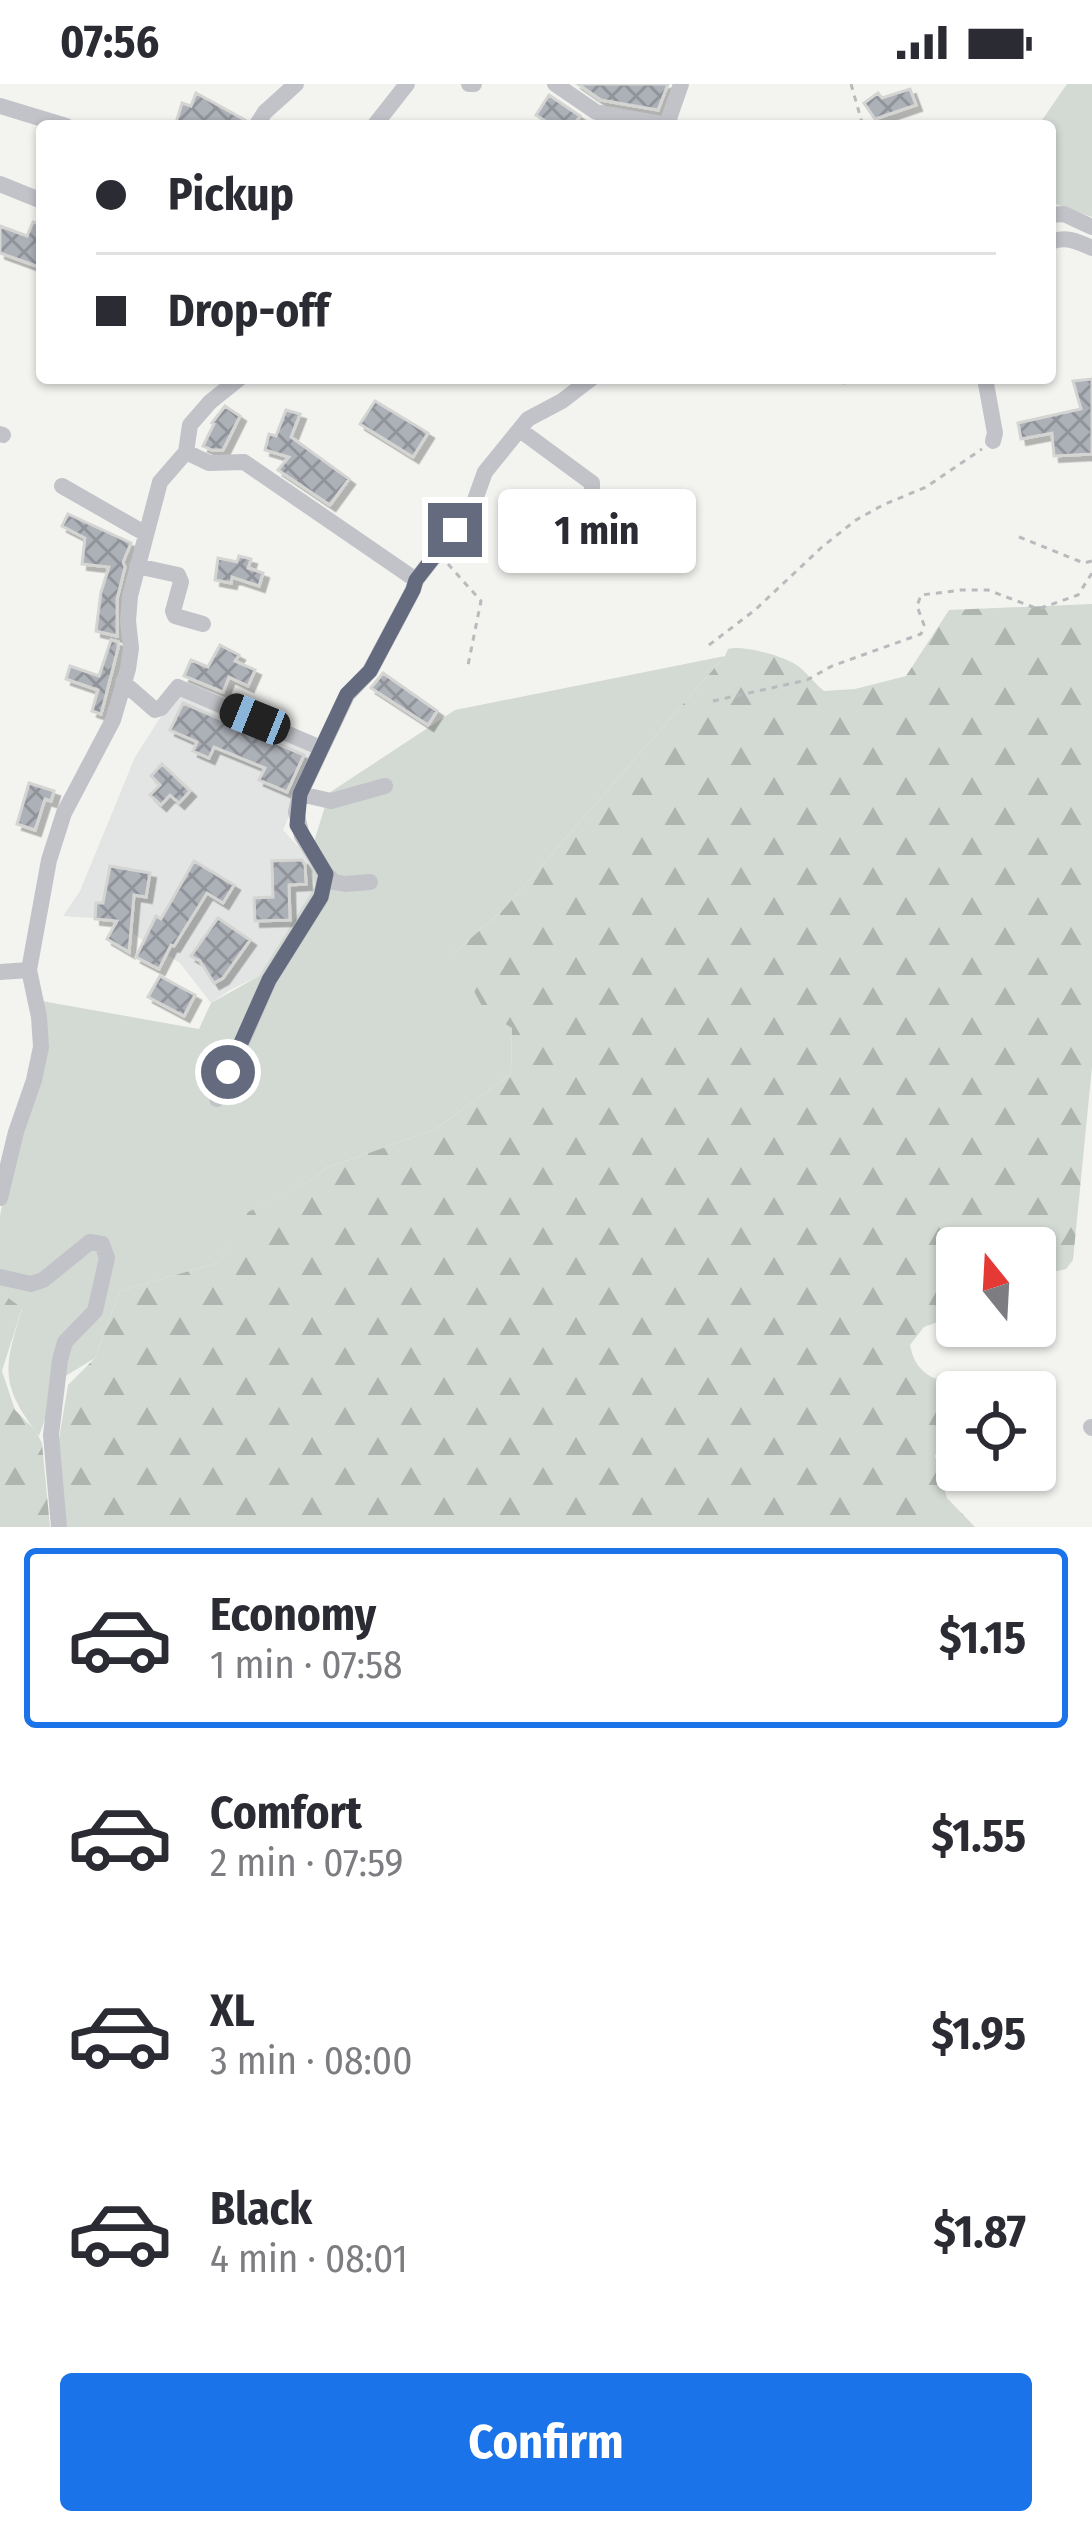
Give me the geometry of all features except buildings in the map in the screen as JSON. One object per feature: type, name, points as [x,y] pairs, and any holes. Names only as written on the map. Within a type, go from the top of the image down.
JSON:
[{"type":"street","points":[[260,120],[296,84]]},
{"type":"street","points":[[379,120],[407,84]]},
{"type":"street","points":[[555,84],[596,112],[642,120]]},
{"type":"street","points":[[671,120],[681,84]]},
{"type":"street","points":[[0,106],[46,120]]},
{"type":"street","points":[[0,184],[36,199]]},
{"type":"street","points":[[1056,215],[1092,227]]},
{"type":"street","points":[[1056,241],[1072,239],[1092,248]]},
{"type":"street","points":[[0,1198],[41,1047],[28,970],[49,860],[64,813],[113,720],[131,648],[130,596],[160,482],[186,452],[190,425],[227,384]]},
{"type":"street","points":[[370,882],[345,884],[326,874],[297,825],[300,794],[350,690],[370,671],[416,580],[472,508],[485,472],[528,418],[584,384]]},
{"type":"street","points":[[986,384],[993,441]]},
{"type":"street","points":[[520,430],[592,483],[590,501],[653,531]]},
{"type":"street","points":[[186,452],[209,464],[244,462],[416,580]]},
{"type":"street","points":[[62,486],[146,534]]},
{"type":"street","points":[[137,566],[178,574],[175,616],[203,624]]},
{"type":"street","points":[[123,682],[155,710],[178,687],[321,748]]},
{"type":"street","points":[[300,794],[331,801],[385,786]]},
{"type":"street","points":[[217,1099],[269,980],[321,897],[326,874]]},
{"type":"street","points":[[0,972],[28,970]]},
{"type":"street","points":[[0,1277],[31,1284],[43,1280],[89,1242],[102,1244],[107,1258],[95,1311],[65,1342],[60,1360],[51,1436],[58,1527]]},
{"type":"path","points":[[850,84],[861,120]]},
{"type":"path","points":[[709,645],[856,520],[926,487],[993,441]]},
{"type":"path","points":[[713,701],[807,680],[832,665],[921,634],[924,625],[917,606],[921,595],[988,590],[1037,609],[1078,595],[1092,572],[1084,563],[1019,537]]},
{"type":"path","points":[[439,554],[481,601],[466,670]]},
{"type":"path","points":[[1084,563],[1092,561]]},
{"type":"shaded area","points":[[178,690],[318,748],[283,830],[309,858],[315,886],[259,976],[211,1003],[180,963],[109,919],[63,916],[80,891],[135,757]]},
{"type":"green space","points":[[1067,84],[1092,84],[1092,217],[1056,204],[1056,120],[1042,120]]},
{"type":"green space","points":[[1092,604],[1092,1067],[1073,1260],[1066,1269],[1056,1271],[1056,1227],[936,1227],[936,1323],[924,1327],[910,1345],[918,1365],[936,1378],[936,1491],[945,1491],[975,1527],[63,1527],[58,1445],[68,1385],[95,1358],[120,1291],[217,1263],[248,1212],[326,1168],[434,1130],[511,1074],[512,1028],[485,1012],[454,953],[503,910],[728,649],[752,650],[788,661],[824,691],[855,689],[906,676],[949,610]]},
{"type":"green space","points":[[725,656],[503,910],[454,953],[512,1028],[511,1074],[434,1130],[326,1168],[249,1212],[217,1263],[120,1291],[95,1358],[59,1380],[39,1436],[17,1403],[9,1376],[22,1309],[0,1292],[0,1216],[16,1132],[41,1047],[36,1000],[199,1029],[211,1003],[259,976],[315,886],[309,858],[329,793],[455,710]]},
{"type":"green space","points":[[0,1292],[22,1308],[2,1371],[15,1410],[42,1443],[50,1527],[0,1527]]},
{"type":"route","points":[[228,1072],[269,980],[321,897],[326,874],[297,825],[300,794],[350,690],[370,671],[416,580],[455,530]]}]
